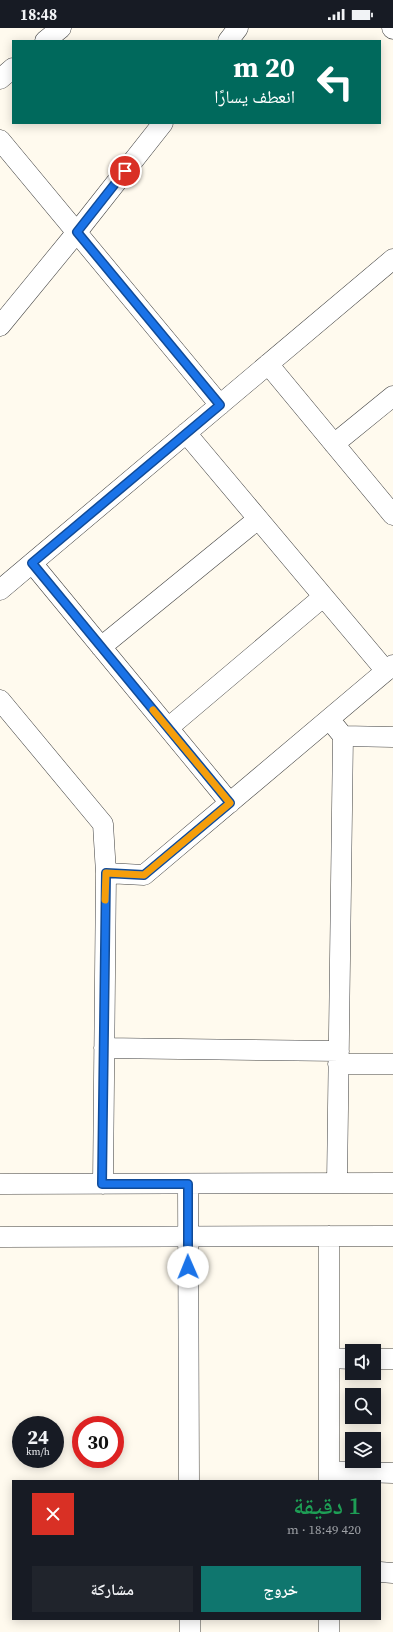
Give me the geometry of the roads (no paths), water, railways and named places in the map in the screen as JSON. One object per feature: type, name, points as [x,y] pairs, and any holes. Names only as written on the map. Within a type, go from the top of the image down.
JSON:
[{"type":"street","points":[[46,40],[61,28]]},
{"type":"street","points":[[229,40],[238,28]]},
{"type":"street","points":[[0,79],[12,69]]},
{"type":"street","points":[[0,326],[162,124]]},
{"type":"street","points":[[0,140],[220,405]]},
{"type":"street","points":[[0,590],[393,259]]},
{"type":"street","points":[[268,364],[393,515]]},
{"type":"street","points":[[334,444],[393,396]]},
{"type":"street","points":[[106,873],[144,875],[389,668],[323,597],[186,433]]},
{"type":"street","points":[[101,647],[258,519]]},
{"type":"street","points":[[32,563],[230,803]]},
{"type":"street","points":[[168,728],[323,597]]},
{"type":"street","points":[[0,700],[103,824],[106,873],[102,1184]]},
{"type":"street","points":[[330,719],[343,736],[337,1183]]},
{"type":"street","points":[[343,736],[393,736]]},
{"type":"street","points":[[104,1048],[338,1058],[393,1064]]},
{"type":"street","points":[[0,1184],[393,1183]]},
{"type":"street","points":[[188,1184],[189,1480]]},
{"type":"street","points":[[329,1236],[329,1476],[393,1473]]},
{"type":"street","points":[[0,1237],[393,1236]]},
{"type":"street","points":[[329,1358],[345,1358]]},
{"type":"street","points":[[381,1358],[393,1359]]},
{"type":"street","points":[[381,1572],[393,1573]]},
{"type":"street","points":[[190,1620],[190,1632]]},
{"type":"street","points":[[329,1620],[329,1632]]}]
